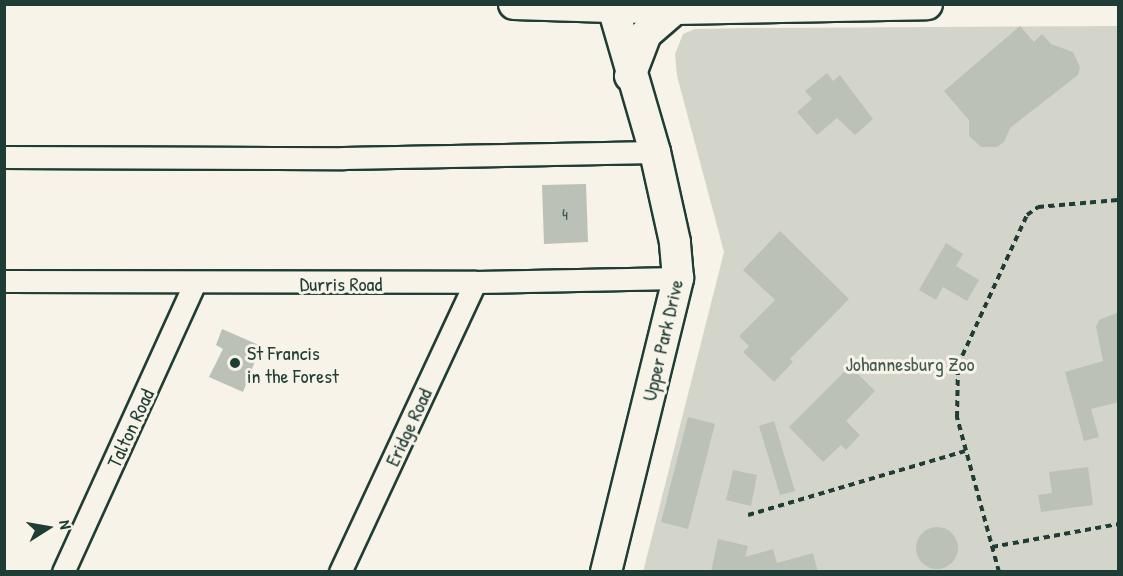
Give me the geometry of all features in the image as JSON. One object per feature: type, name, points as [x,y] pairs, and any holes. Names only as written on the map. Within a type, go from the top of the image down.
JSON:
[{"type":"main road","points":[[514,4],[675,9],[927,4]]},
{"type":"main road","name":"Upper Park Drive","points":[[606,572],[678,278],[675,242],[655,152],[630,76],[612,6]]},
{"type":"main road","points":[[630,76],[646,34],[675,9]]},
{"type":"street","points":[[4,157],[343,158],[655,152]]},
{"type":"street","name":"Durris Road","points":[[4,281],[475,282],[678,278]]},
{"type":"street","name":"Eridge Road","points":[[340,572],[475,282]]},
{"type":"street","name":"Talton Road","points":[[63,572],[195,283]]},
{"type":"path","points":[[999,572],[957,417],[958,365],[1027,215],[1038,207],[1119,200]]},
{"type":"path","points":[[748,514],[965,451]]},
{"type":"path","points":[[992,548],[1119,524]]},
{"type":"green space","name":"Johannesburg Zoo","points":[[1118,26],[1118,571],[643,572],[724,252],[677,76],[675,54],[683,34],[695,29],[746,28]]},
{"type":"building","points":[[1020,26],[1034,42],[1042,34],[1051,44],[1073,52],[1080,67],[1078,75],[1010,128],[1004,142],[997,147],[981,147],[969,136],[969,120],[944,91]]},
{"type":"building","points":[[827,73],[833,81],[840,75],[873,119],[855,135],[837,118],[817,135],[797,112],[812,99],[805,91]]},
{"type":"building","points":[[586,184],[588,242],[544,244],[542,185]]},
{"type":"building","points":[[780,231],[849,299],[790,359],[793,362],[774,382],[743,352],[749,346],[739,336],[775,300],[743,270]]},
{"type":"building","points":[[946,243],[963,254],[956,266],[979,280],[967,301],[943,287],[936,300],[919,290]]},
{"type":"building","points":[[1119,312],[1119,402],[1091,409],[1099,437],[1084,441],[1065,372],[1103,361],[1096,327],[1099,320]]},
{"type":"building","name":"St Francis in the Forest","points":[[222,329],[261,346],[243,392],[209,377],[223,349],[216,345]]},
{"type":"building","points":[[850,366],[875,391],[846,421],[860,435],[846,450],[841,445],[823,462],[789,427]]},
{"type":"building","points":[[688,417],[715,424],[688,529],[661,522]]},
{"type":"building","points":[[774,421],[795,491],[780,495],[759,426]]},
{"type":"building","points":[[1088,467],[1093,505],[1041,512],[1038,495],[1052,493],[1049,472]]},
{"type":"building","points":[[733,470],[757,475],[751,506],[726,500]]},
{"type":"building","points":[[937,527],[952,533],[958,548],[952,563],[937,569],[922,563],[916,548],[922,533]]},
{"type":"building","points":[[718,539],[748,546],[745,557],[773,549],[777,563],[813,553],[818,572],[711,572]]},
{"type":"place","name":"St Francis in the Forest","points":[[235,363]]}]
